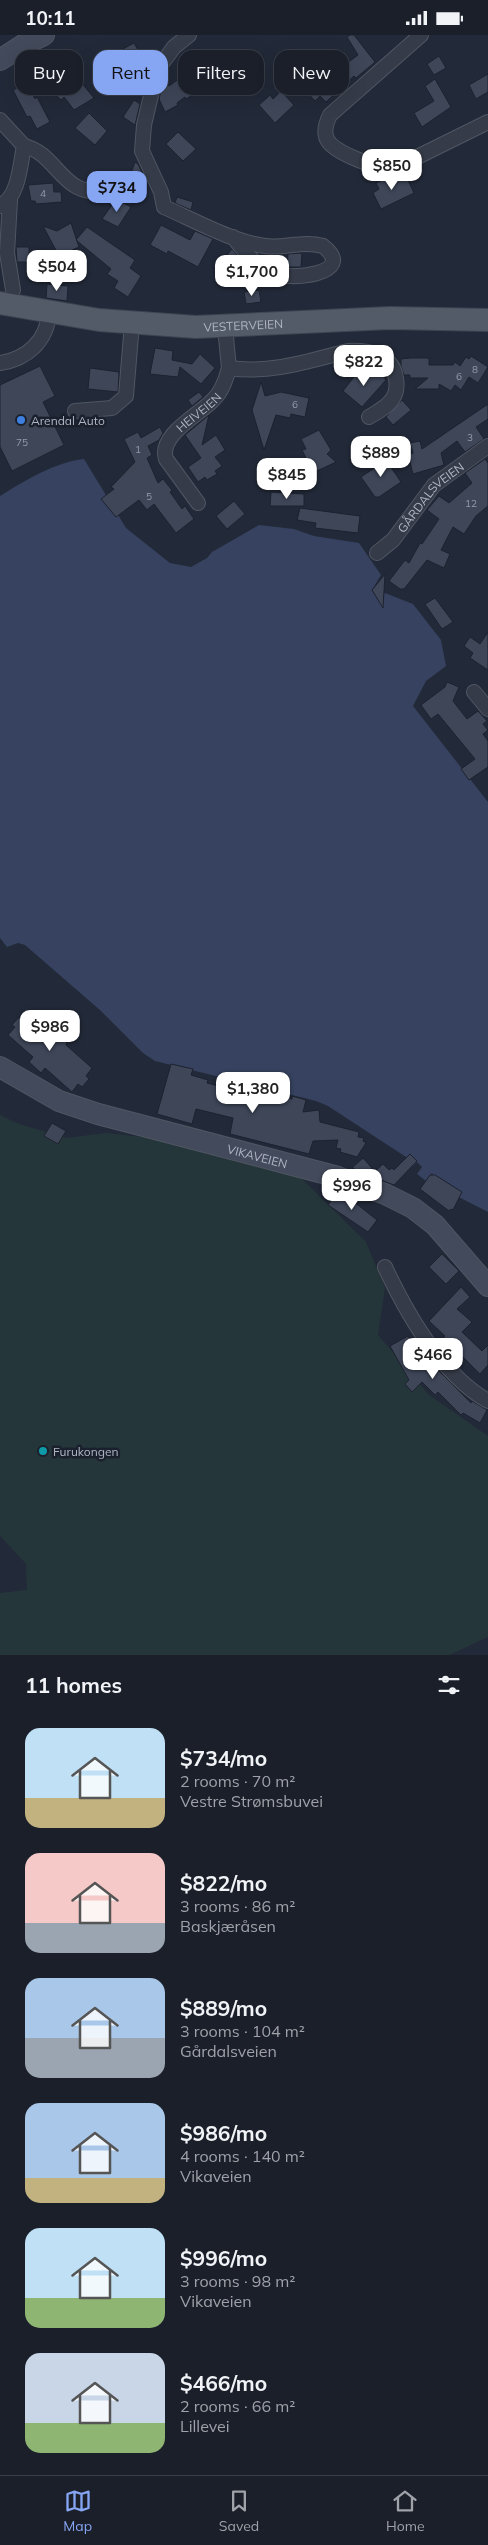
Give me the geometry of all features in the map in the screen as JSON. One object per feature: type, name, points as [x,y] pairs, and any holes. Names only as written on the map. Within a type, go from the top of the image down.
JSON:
[{"type":"main road","points":[[0,60],[23,45],[44,35]]},
{"type":"main road","name":"VESTERVEIEN","points":[[7,297],[49,313],[132,323],[225,327],[390,318],[488,320]]},
{"type":"main road","name":"VIKAVEIEN","points":[[0,1067],[59,1101],[98,1114],[338,1177],[385,1194],[413,1208],[435,1225],[488,1286]]},
{"type":"street","points":[[189,35],[174,47],[158,70],[144,125],[142,151],[161,192],[164,207],[233,237],[266,246],[316,244],[328,250],[331,263],[324,273],[306,277],[276,275],[259,265],[233,237]]},
{"type":"street","points":[[421,35],[330,115],[326,124],[328,142],[336,149],[358,160],[389,168],[488,122]]},
{"type":"street","points":[[0,120],[24,146],[53,164],[76,187],[87,191],[113,193]]},
{"type":"street","points":[[7,297],[5,203],[24,146]]},
{"type":"street","points":[[0,363],[20,358],[30,353],[45,333],[49,313]]},
{"type":"street","points":[[75,411],[112,408],[126,396],[132,323]]},
{"type":"street","points":[[225,327],[229,368],[252,372],[266,371],[348,351],[371,352],[382,356],[392,365],[397,387],[394,397],[388,405],[369,417]]},
{"type":"street","name":"HEIVEIEN","points":[[198,503],[166,459],[164,453],[170,437],[214,400],[229,368]]},
{"type":"street","name":"GÅRDALSVEIEN","points":[[377,553],[392,540],[434,485],[488,446]]},
{"type":"street","points":[[474,692],[488,709]]},
{"type":"street","points":[[385,1267],[401,1301],[445,1363],[478,1396],[488,1401]]},
{"type":"shaded area","points":[[0,1115],[19,1124],[66,1138],[106,1133],[151,1138],[299,1176],[366,1242],[385,1288],[378,1335],[429,1395],[488,1436],[488,1637],[449,1655],[0,1655],[0,1593],[27,1590],[26,1564],[0,1536]]},
{"type":"water","points":[[84,459],[126,528],[170,563],[191,567],[207,558],[212,552],[259,525],[294,529],[314,536],[359,543],[381,575],[372,590],[378,599],[385,593],[413,604],[441,640],[446,666],[426,681],[413,706],[488,802],[488,1212],[439,1187],[432,1173],[426,1181],[417,1174],[422,1167],[417,1162],[413,1166],[406,1157],[328,1106],[316,1101],[155,1061],[143,1053],[101,1011],[25,945],[18,943],[7,947],[0,938],[0,496],[29,478],[51,468]]},
{"type":"building","points":[[354,35],[375,62],[356,78],[354,76],[349,81],[349,62],[358,55],[347,37]]},
{"type":"building","points":[[134,43],[138,50],[121,50]]},
{"type":"building","points":[[439,56],[446,68],[434,75],[427,64]]},
{"type":"building","points":[[488,74],[488,92],[476,99],[469,85]]},
{"type":"building","points":[[178,79],[178,95],[192,95],[186,99],[185,97],[177,103],[178,105],[165,112],[159,99],[160,95],[168,95],[168,84],[169,86]]},
{"type":"building","points":[[435,79],[451,107],[422,127],[414,113],[434,101],[425,86]]},
{"type":"building","points":[[83,85],[94,98],[74,110],[64,97],[61,100],[56,95],[83,95]]},
{"type":"building","points":[[16,95],[33,95],[35,99],[37,97],[50,122],[37,129],[30,116],[27,117]]},
{"type":"building","points":[[270,95],[273,99],[277,95],[285,95],[294,105],[275,123],[259,105]]},
{"type":"building","points":[[310,95],[334,95],[326,102],[320,96],[315,101]]},
{"type":"building","points":[[134,100],[140,104],[135,125],[123,117]]},
{"type":"building","points":[[89,113],[107,131],[95,145],[75,128]]},
{"type":"building","points":[[178,132],[196,149],[183,161],[166,144]]},
{"type":"building","points":[[135,162],[142,173],[140,179],[130,176]]},
{"type":"building","points":[[406,176],[414,193],[381,209],[373,193],[379,189],[376,183],[389,177],[392,183]]},
{"type":"building","points":[[53,183],[54,192],[61,192],[62,202],[36,204],[35,201],[31,201],[28,185]]},
{"type":"building","points":[[177,197],[193,202],[191,210],[175,203]]},
{"type":"building","points":[[118,200],[131,207],[118,227],[102,219],[114,202]]},
{"type":"building","points":[[71,223],[79,247],[59,256],[43,226],[57,231]]},
{"type":"building","points":[[161,225],[190,240],[195,231],[213,239],[198,267],[168,251],[167,254],[150,245]]},
{"type":"building","points":[[87,227],[135,260],[130,268],[141,276],[128,297],[114,288],[118,281],[107,274],[111,269],[76,240]]},
{"type":"building","points":[[16,247],[29,247],[29,262],[17,262]]},
{"type":"building","points":[[232,249],[248,268],[242,276],[222,261]]},
{"type":"building","points":[[302,253],[301,267],[287,267],[288,254]]},
{"type":"building","points":[[47,284],[68,286],[67,301],[46,298]]},
{"type":"building","points":[[259,290],[261,302],[246,304],[244,292]]},
{"type":"building","points":[[155,348],[173,351],[172,360],[192,364],[200,354],[215,368],[201,384],[180,367],[178,377],[150,374]]},
{"type":"building","points":[[471,356],[488,367],[478,383],[469,377],[461,390],[455,385],[451,391],[439,384],[439,389],[415,389],[428,378],[410,378],[410,375],[404,375],[401,366],[401,359],[429,358],[429,365],[453,365],[455,362],[460,366],[466,357],[469,359]]},
{"type":"building","points":[[40,366],[55,396],[43,402],[64,445],[12,471],[0,447],[0,385]]},
{"type":"building","points":[[375,367],[386,380],[362,407],[343,391],[357,373],[365,379]]},
{"type":"building","points":[[90,368],[119,372],[118,392],[88,389]]},
{"type":"building","points":[[261,382],[265,396],[281,392],[309,398],[305,417],[291,414],[290,418],[276,415],[264,450],[252,410]]},
{"type":"building","points":[[199,392],[203,397],[192,406],[188,400]]},
{"type":"building","points":[[402,400],[411,410],[393,425],[386,417]]},
{"type":"building","points":[[488,404],[488,419],[476,427],[484,439],[465,452],[457,441],[441,453],[444,465],[413,474],[408,454],[413,453],[410,443],[420,441],[422,449]]},
{"type":"building","points":[[209,415],[202,445],[216,435],[225,450],[215,457],[222,466],[215,471],[217,474],[207,480],[205,477],[198,482],[188,467],[201,458],[185,435]]},
{"type":"building","points":[[160,427],[163,433],[159,440],[148,446],[152,455],[147,458],[158,483],[163,479],[172,490],[170,492],[182,509],[185,506],[194,519],[176,533],[154,504],[147,510],[139,500],[116,517],[101,499],[114,489],[111,487],[135,462],[124,439],[138,432],[141,438]]},
{"type":"building","points":[[319,430],[331,450],[327,454],[336,462],[317,471],[314,464],[310,466],[302,450],[306,449],[301,439]]},
{"type":"building","points":[[384,457],[401,482],[379,497],[375,497],[361,477],[376,467],[374,463]]},
{"type":"building","points":[[485,459],[488,463],[488,506],[476,516],[464,534],[453,527],[441,550],[450,554],[444,568],[427,560],[404,589],[400,589],[389,581],[405,560],[409,563],[420,543],[422,544],[439,519],[427,510],[439,496],[449,503],[472,483],[465,473]]},
{"type":"building","points":[[271,492],[304,494],[304,506],[270,506]]},
{"type":"building","points":[[234,501],[245,514],[227,529],[216,516]]},
{"type":"building","points":[[300,508],[360,516],[358,533],[315,528],[316,523],[297,520]]},
{"type":"building","points":[[385,574],[383,608],[372,590]]},
{"type":"building","points":[[435,598],[453,622],[442,629],[425,604]]},
{"type":"building","points":[[488,632],[488,670],[470,658],[473,653],[464,646],[470,637],[480,644]]},
{"type":"building","points":[[447,682],[459,687],[453,701],[467,719],[478,711],[487,721],[483,724],[488,730],[483,734],[488,741],[488,767],[469,780],[461,769],[475,759],[438,714],[431,719],[421,705],[445,687]]},
{"type":"building","points":[[28,1012],[55,1035],[57,1033],[67,1043],[66,1045],[92,1068],[86,1076],[89,1079],[82,1087],[78,1084],[72,1092],[45,1068],[41,1073],[29,1062],[33,1057],[8,1035],[15,1027],[12,1025],[19,1017],[22,1019]]},
{"type":"building","points":[[171,1064],[193,1069],[191,1075],[208,1080],[207,1083],[242,1092],[243,1086],[292,1099],[292,1096],[306,1100],[303,1112],[319,1110],[320,1122],[359,1132],[358,1137],[364,1138],[363,1141],[366,1143],[357,1157],[340,1152],[341,1149],[336,1148],[338,1140],[313,1141],[309,1154],[230,1134],[233,1118],[196,1109],[192,1124],[157,1114]]},
{"type":"building","points":[[52,1123],[66,1131],[58,1144],[44,1136]]},
{"type":"building","points":[[410,1154],[417,1161],[394,1185],[370,1176],[383,1164],[389,1170],[392,1168],[394,1170]]},
{"type":"building","points":[[363,1158],[372,1168],[365,1174],[352,1168]]},
{"type":"building","points":[[430,1175],[435,1175],[462,1192],[453,1210],[449,1211],[420,1189]]},
{"type":"building","points":[[339,1190],[377,1220],[368,1232],[328,1205]]},
{"type":"building","points":[[442,1254],[459,1271],[446,1284],[429,1267]]},
{"type":"building","points":[[461,1287],[470,1297],[457,1309],[472,1322],[462,1332],[482,1351],[488,1345],[488,1365],[480,1374],[459,1353],[457,1355],[445,1343],[442,1339],[445,1336],[429,1321]]},
{"type":"building","points":[[408,1336],[429,1371],[434,1366],[471,1403],[472,1401],[487,1410],[480,1423],[463,1413],[461,1415],[438,1392],[435,1395],[422,1382],[412,1392],[405,1384],[409,1380],[390,1346]]},
{"type":"place","name":"Arendal Auto","points":[[21,420]]},
{"type":"place","name":"Furukongen","points":[[43,1451]]}]
